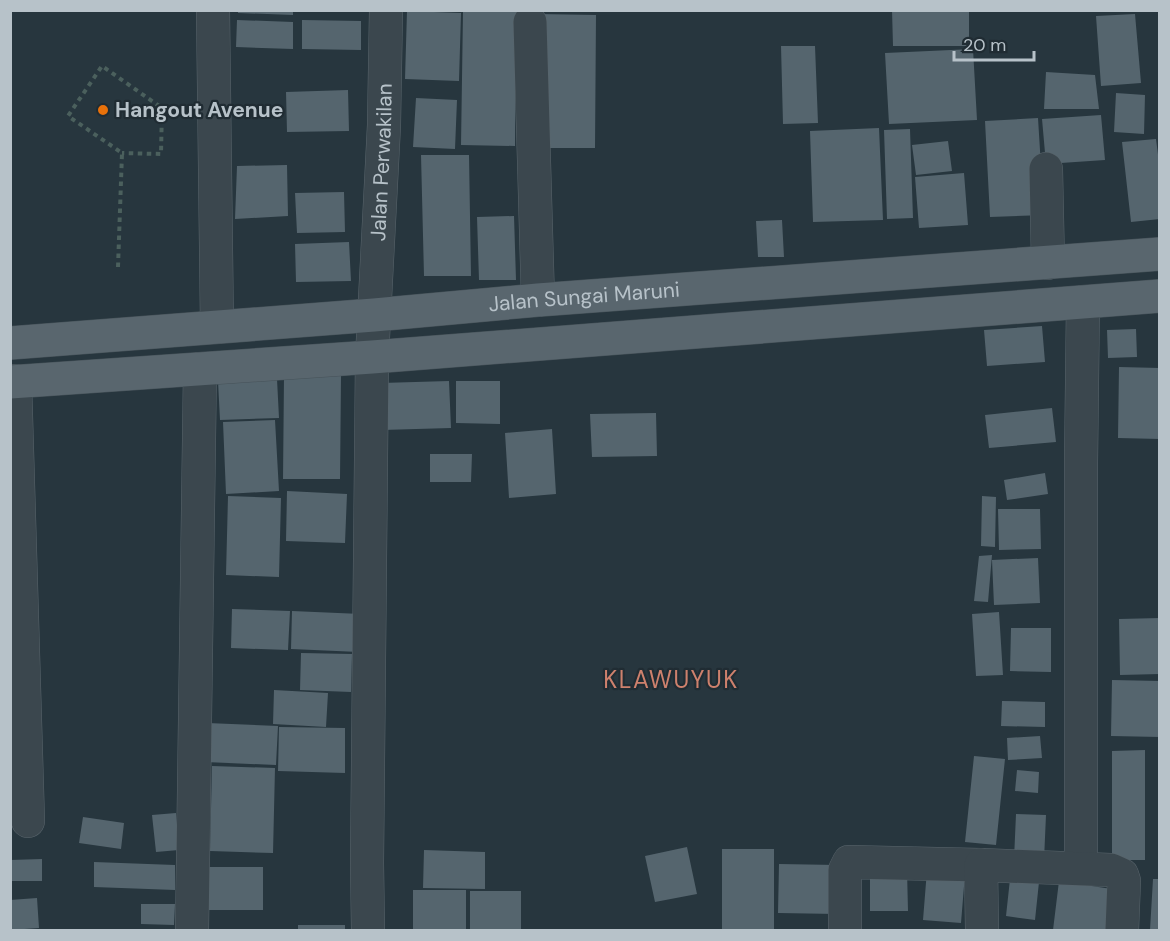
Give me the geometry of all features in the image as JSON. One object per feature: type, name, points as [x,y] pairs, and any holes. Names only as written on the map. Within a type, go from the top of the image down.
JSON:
[{"type":"main road","name":"Jalan Sungai Maruni","points":[[10,343],[538,300],[1160,254]]},
{"type":"main road","name":"Jalan Sungai Maruni","points":[[13,382],[372,357],[1160,296]]},
{"type":"street","points":[[213,10],[217,327]]},
{"type":"street","name":"Jalan Perwakilan","points":[[368,930],[372,357],[384,125],[386,10]]},
{"type":"street","points":[[530,22],[538,300]]},
{"type":"street","points":[[1046,170],[1048,263]]},
{"type":"street","points":[[1081,867],[1083,302]]},
{"type":"street","points":[[192,930],[200,369]]},
{"type":"street","points":[[13,382],[28,821]]},
{"type":"street","points":[[845,930],[845,870],[849,862],[1081,867],[1111,870],[1122,875],[1124,881],[1122,930]]},
{"type":"street","points":[[981,865],[982,930]]},
{"type":"path","points":[[102,66],[162,108],[161,154],[122,153],[68,116],[102,66]]},
{"type":"path","points":[[118,267],[122,153]]},
{"type":"building","points":[[238,10],[293,10],[293,15],[238,13]]},
{"type":"building","points":[[892,10],[969,10],[969,46],[893,46]]},
{"type":"building","points":[[407,11],[461,13],[459,81],[405,79]]},
{"type":"building","points":[[463,11],[516,12],[515,146],[461,145]]},
{"type":"building","points":[[537,14],[596,15],[595,148],[536,148]]},
{"type":"building","points":[[1135,14],[1141,83],[1101,86],[1096,16]]},
{"type":"building","points":[[237,20],[293,22],[293,49],[236,47]]},
{"type":"building","points":[[302,20],[361,21],[361,50],[302,49]]},
{"type":"building","points":[[781,46],[815,46],[818,123],[783,124]]},
{"type":"building","points":[[973,49],[977,120],[889,124],[885,53]]},
{"type":"building","points":[[1046,72],[1095,75],[1099,109],[1044,109]]},
{"type":"building","points":[[348,90],[349,131],[287,132],[286,92]]},
{"type":"building","points":[[1116,93],[1145,95],[1144,134],[1114,132]]},
{"type":"building","points":[[416,98],[457,100],[455,149],[413,147]]},
{"type":"building","points":[[1101,115],[1105,160],[1046,164],[1042,119]]},
{"type":"building","points":[[1038,118],[1044,215],[990,217],[985,121]]},
{"type":"building","points":[[879,128],[883,220],[813,222],[810,131]]},
{"type":"building","points":[[910,129],[913,218],[887,219],[884,130]]},
{"type":"building","points":[[1156,139],[1160,170],[1160,219],[1131,222],[1122,142]]},
{"type":"building","points":[[948,141],[952,171],[916,175],[912,145]]},
{"type":"building","points":[[421,155],[469,155],[471,276],[424,276]]},
{"type":"building","points":[[287,165],[288,216],[235,219],[237,166]]},
{"type":"building","points":[[964,173],[968,225],[919,228],[915,177]]},
{"type":"building","points":[[344,192],[345,232],[297,233],[295,193]]},
{"type":"building","points":[[514,216],[516,280],[479,280],[477,217]]},
{"type":"building","points":[[782,220],[784,257],[758,257],[756,221]]},
{"type":"building","points":[[349,242],[351,281],[296,282],[295,244]]},
{"type":"building","points":[[1042,326],[1045,362],[987,366],[984,330]]},
{"type":"building","points":[[1136,329],[1137,357],[1108,358],[1107,330]]},
{"type":"building","points":[[1119,367],[1160,368],[1160,439],[1118,438]]},
{"type":"building","points":[[284,376],[341,376],[340,479],[283,479]]},
{"type":"building","points":[[277,379],[279,418],[220,420],[218,381]]},
{"type":"building","points":[[449,381],[451,428],[382,430],[381,383]]},
{"type":"building","points":[[456,381],[500,381],[500,424],[456,423]]},
{"type":"building","points":[[1052,408],[1056,442],[989,448],[985,415]]},
{"type":"building","points":[[656,413],[657,456],[592,457],[590,414]]},
{"type":"building","points":[[275,420],[279,491],[226,494],[223,422]]},
{"type":"building","points":[[552,429],[556,494],[509,498],[505,433]]},
{"type":"building","points":[[430,454],[472,454],[471,482],[430,482]]},
{"type":"building","points":[[1045,473],[1048,494],[1007,500],[1004,480]]},
{"type":"building","points":[[287,491],[347,494],[345,543],[286,541]]},
{"type":"building","points":[[228,496],[281,498],[279,577],[226,575]]},
{"type":"building","points":[[982,496],[996,497],[995,547],[981,546]]},
{"type":"building","points":[[998,509],[1040,509],[1041,549],[999,550]]},
{"type":"building","points":[[992,555],[988,602],[974,601],[979,556]]},
{"type":"building","points":[[1038,558],[1040,603],[994,605],[992,560]]},
{"type":"building","points":[[232,609],[290,611],[288,650],[231,648]]},
{"type":"building","points":[[292,611],[361,614],[359,652],[291,649]]},
{"type":"building","points":[[999,612],[1003,675],[976,676],[972,614]]},
{"type":"building","points":[[1160,618],[1160,674],[1120,675],[1119,619]]},
{"type":"building","points":[[1011,628],[1051,628],[1051,672],[1010,671]]},
{"type":"building","points":[[301,653],[352,654],[351,692],[300,690]]},
{"type":"building","points":[[1112,680],[1160,681],[1160,737],[1111,736]]},
{"type":"building","points":[[274,690],[328,693],[326,727],[273,724]]},
{"type":"building","points":[[1002,701],[1045,702],[1045,727],[1001,726]]},
{"type":"building","points":[[207,723],[278,726],[276,765],[205,762]]},
{"type":"building","points":[[279,727],[345,728],[345,773],[278,771]]},
{"type":"building","points":[[1040,736],[1042,758],[1008,760],[1007,738]]},
{"type":"building","points":[[1145,750],[1145,860],[1112,860],[1112,751]]},
{"type":"building","points":[[974,756],[1005,759],[996,845],[965,842]]},
{"type":"building","points":[[212,766],[275,768],[273,853],[210,851]]},
{"type":"building","points":[[1017,770],[1039,772],[1038,793],[1015,791]]},
{"type":"building","points":[[176,813],[179,850],[156,852],[152,815]]},
{"type":"building","points":[[1016,814],[1046,815],[1044,860],[1014,859]]},
{"type":"building","points":[[83,817],[124,823],[121,849],[79,843]]},
{"type":"building","points":[[687,847],[697,894],[655,902],[645,856]]},
{"type":"building","points":[[722,849],[774,849],[774,930],[722,930]]},
{"type":"building","points":[[424,850],[485,852],[485,889],[423,888]]},
{"type":"building","points":[[42,859],[42,881],[10,881],[10,860]]},
{"type":"building","points":[[94,862],[175,865],[175,890],[94,887]]},
{"type":"building","points":[[779,864],[837,865],[837,914],[778,913]]},
{"type":"building","points":[[209,867],[263,867],[263,910],[209,910]]},
{"type":"building","points":[[870,870],[907,870],[908,911],[870,911]]},
{"type":"building","points":[[927,870],[965,874],[961,923],[923,920]]},
{"type":"building","points":[[1010,879],[1039,882],[1035,920],[1006,916]]},
{"type":"building","points":[[1153,879],[1160,879],[1160,930],[1150,930]]},
{"type":"building","points":[[1059,881],[1118,890],[1113,930],[1053,930]]},
{"type":"building","points":[[413,890],[466,890],[466,930],[413,930]]},
{"type":"building","points":[[470,891],[521,891],[521,930],[470,930]]},
{"type":"building","points":[[37,898],[39,928],[10,930],[10,900]]},
{"type":"building","points":[[141,904],[175,904],[174,925],[141,924]]},
{"type":"building","points":[[298,925],[345,925],[345,930],[298,930]]},
{"type":"place","name":"Hangout Avenue","points":[[103,110]]},
{"type":"district","name":"KLAWUYUK","points":[[671,680]]}]
